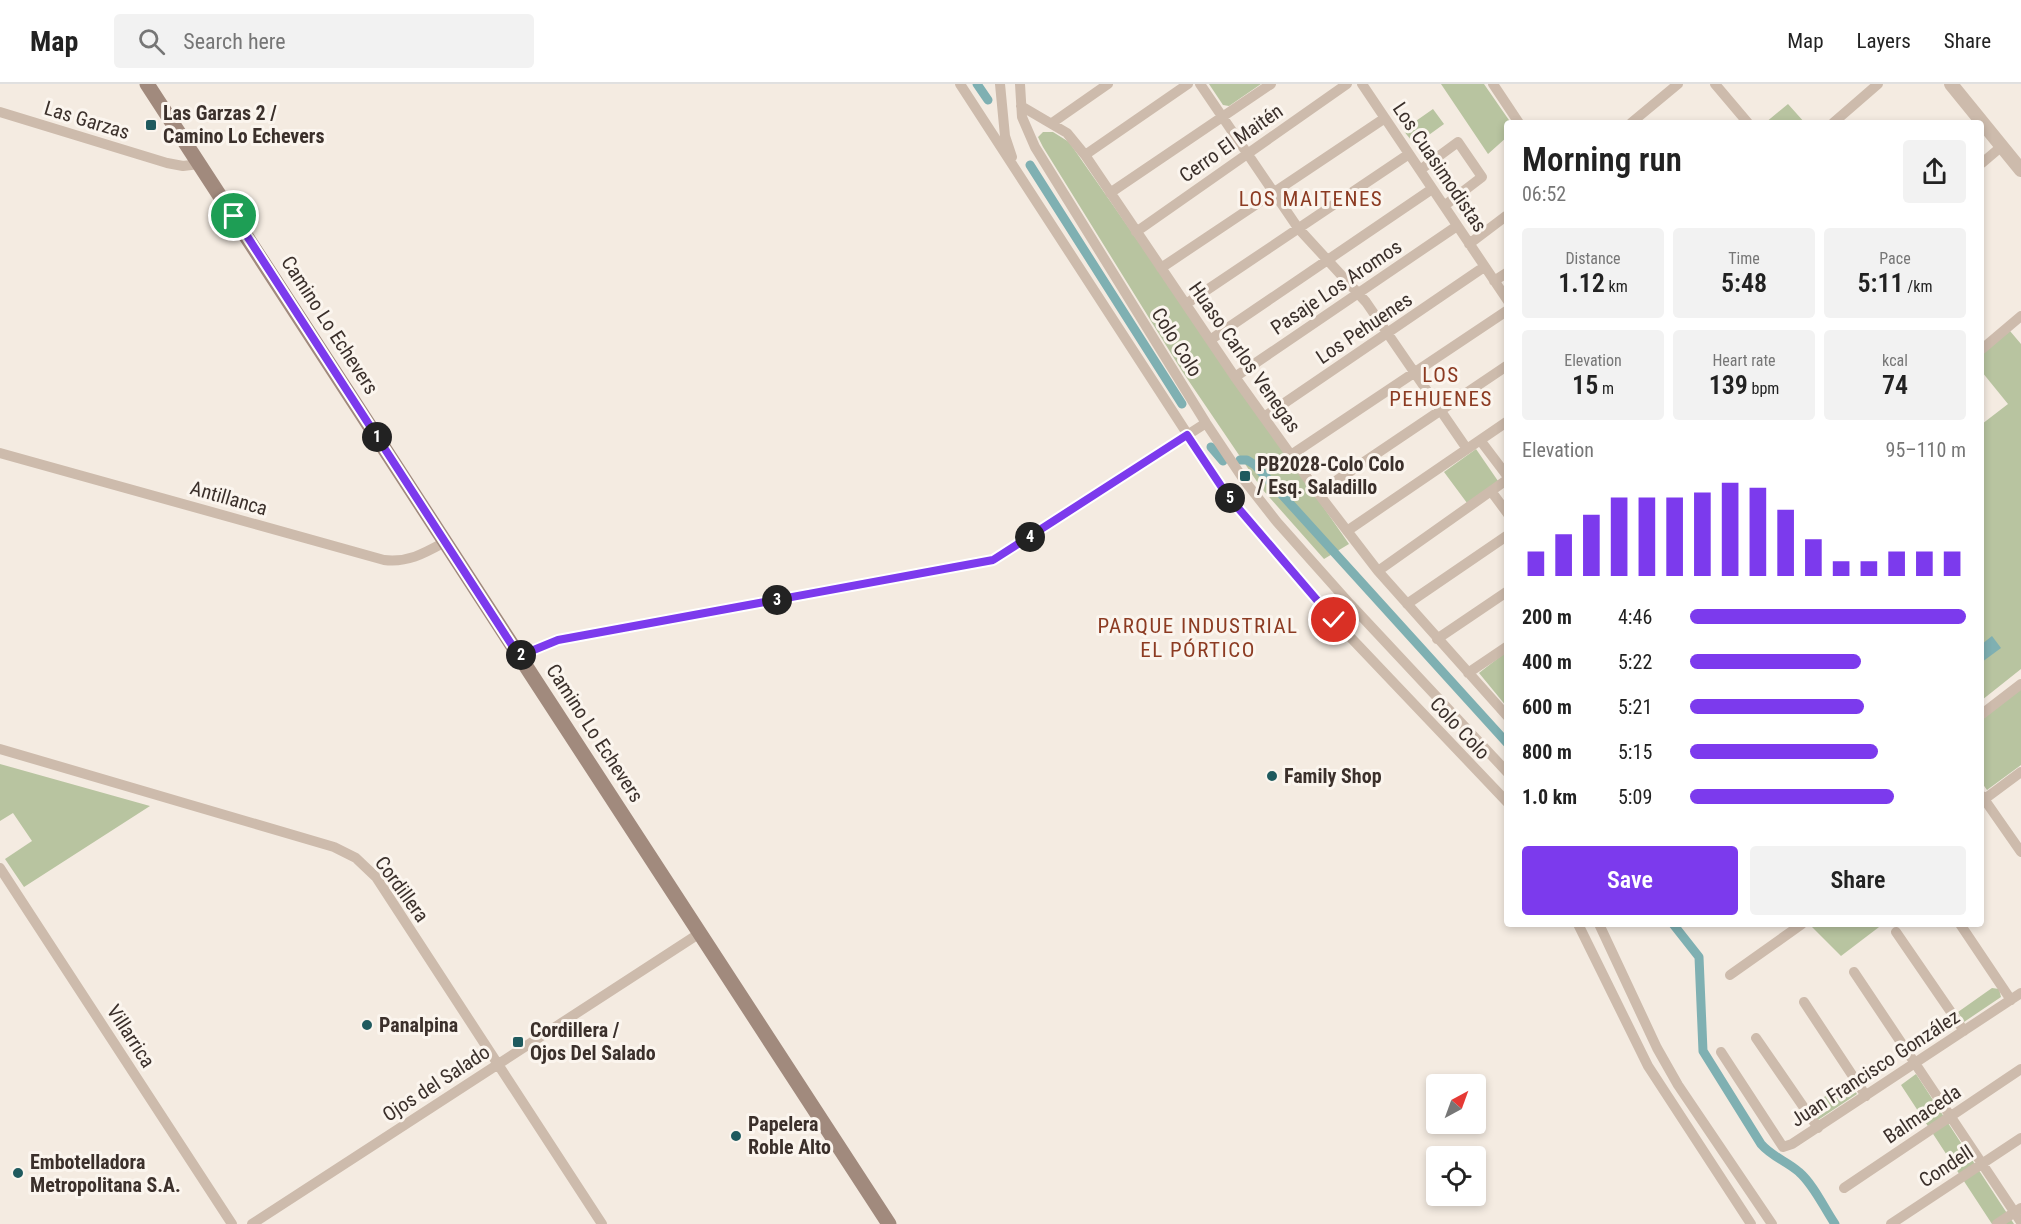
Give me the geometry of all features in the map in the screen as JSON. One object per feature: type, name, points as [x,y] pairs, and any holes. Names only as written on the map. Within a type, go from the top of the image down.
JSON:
[{"type":"main road","name":"Camino Lo Echevers","points":[[147,84],[889,1224]]},
{"type":"street","name":"Colo Colo","points":[[960,84],[1227,495],[1326,611],[1504,799]]},
{"type":"street","name":"Colo Colo","points":[[1000,84],[1000,104],[1005,136],[1018,174]]},
{"type":"street","name":"Colo Colo","points":[[1020,84],[1021,106],[1030,137],[1206,423],[1277,522],[1354,609],[1504,769]]},
{"type":"street","points":[[1030,137],[1042,124],[1052,123],[1108,84]]},
{"type":"street","points":[[1085,155],[1188,84]]},
{"type":"street","points":[[1200,84],[1298,228],[1359,294],[1467,449]]},
{"type":"street","points":[[1110,193],[1270,84]]},
{"type":"street","name":"Cerro El Maitén","points":[[1136,231],[1347,84]]},
{"type":"street","name":"Los Cuasimodistas","points":[[1362,84],[1504,295]]},
{"type":"street","points":[[1493,84],[1517,120]]},
{"type":"street","points":[[1635,120],[1678,84]]},
{"type":"street","points":[[1715,84],[1745,120]]},
{"type":"street","points":[[1836,120],[1878,84]]},
{"type":"street","points":[[1951,84],[1980,120]]},
{"type":"street","points":[[979,114],[989,112],[1000,104]]},
{"type":"street","name":"Huaso Carlos Venegas","points":[[1021,106],[1067,133],[1085,155],[1235,377],[1318,493],[1378,571],[1504,713]]},
{"type":"street","name":"Las Garzas","points":[[0,112],[167,163],[183,166],[200,164]]},
{"type":"street","points":[[1161,268],[1385,118]]},
{"type":"street","points":[[1984,125],[2021,170]]},
{"type":"street","points":[[1420,170],[1458,142],[1482,177],[1444,206]]},
{"type":"street","points":[[1984,162],[2002,147]]},
{"type":"street","points":[[1186,304],[1409,154]]},
{"type":"street","points":[[1210,340],[1432,189]]},
{"type":"street","points":[[1469,244],[1504,218]]},
{"type":"street","name":"Pasaje Los Aromos","points":[[1235,377],[1457,226]]},
{"type":"street","name":"Los Pehuenes","points":[[1264,417],[1484,267]]},
{"type":"street","points":[[1494,281],[1504,275]]},
{"type":"street","points":[[1291,455],[1504,313]]},
{"type":"street","points":[[1984,347],[2021,316]]},
{"type":"street","points":[[1318,493],[1504,368]]},
{"type":"street","points":[[519,656],[558,640],[993,560],[1206,423]]},
{"type":"street","points":[[1347,531],[1504,424]]},
{"type":"street","points":[[1480,440],[1504,473]]},
{"type":"street","name":"Antillanca","points":[[0,453],[384,560],[402,561],[418,557],[446,542]]},
{"type":"street","points":[[1378,571],[1504,481]]},
{"type":"street","points":[[1491,490],[1504,508]]},
{"type":"street","points":[[1407,603],[1504,538]]},
{"type":"street","points":[[1437,639],[1504,594]]},
{"type":"street","points":[[1326,611],[1343,596]]},
{"type":"street","points":[[1338,624],[1354,609]]},
{"type":"street","points":[[1468,673],[1504,649]]},
{"type":"street","points":[[1984,712],[2021,684]]},
{"type":"street","name":"Cordillera","points":[[0,749],[334,847],[356,858],[376,877],[602,1224]]},
{"type":"street","points":[[1984,798],[2021,772]]},
{"type":"street","points":[[1984,802],[2021,852]]},
{"type":"street","name":"Villarrica","points":[[0,868],[232,1224]]},
{"type":"street","points":[[1579,927],[1648,1066],[1751,1224]]},
{"type":"street","points":[[1600,927],[1657,1048],[1678,1085],[1772,1224]]},
{"type":"street","points":[[1730,975],[1798,927]]},
{"type":"street","points":[[1962,927],[2016,996]]},
{"type":"street","points":[[1896,932],[1964,1031]]},
{"type":"street","name":"Ojos del Salado","points":[[252,1224],[700,933]]},
{"type":"street","points":[[1595,959],[1612,951]]},
{"type":"street","points":[[1602,974],[1619,966]]},
{"type":"street","points":[[1854,972],[1982,1164],[2019,1214],[1997,1224]]},
{"type":"street","name":"Juan Francisco González","points":[[1721,1052],[1783,1147],[1818,1128],[2016,996]]},
{"type":"street","points":[[1804,1002],[1866,1096]]},
{"type":"street","points":[[1756,1038],[1818,1128]]},
{"type":"street","name":"Balmaceda","points":[[1844,1188],[2021,1069]]},
{"type":"street","name":"Condell","points":[[1892,1224],[2021,1138]]},
{"type":"street","points":[[1705,1155],[1714,1151],[1725,1154]]},
{"type":"green space","points":[[1209,84],[1261,84],[1229,106],[1223,105]]},
{"type":"green space","points":[[1441,84],[1484,84],[1509,120],[1504,120],[1504,140],[1488,154]]},
{"type":"green space","points":[[1788,104],[1802,120],[1769,120]]},
{"type":"green space","points":[[1433,109],[1444,124],[1415,145],[1403,130]]},
{"type":"green space","points":[[1043,132],[1053,132],[1069,142],[1349,544],[1324,559],[1262,489],[1182,371],[1043,147],[1038,137]]},
{"type":"green space","points":[[2010,331],[2021,344],[2021,669],[1984,698],[1984,422],[2008,404],[1984,374],[1984,352]]},
{"type":"green space","points":[[1476,449],[1498,481],[1467,503],[1444,472]]},
{"type":"green space","points":[[1504,654],[1504,703],[1479,673]]},
{"type":"green space","points":[[2021,688],[2021,765],[1987,790],[1984,786],[1984,716]]},
{"type":"green space","points":[[0,764],[150,806],[24,887],[5,859],[32,841],[13,813],[0,821]]},
{"type":"green space","points":[[1812,927],[1879,927],[1841,956]]},
{"type":"green space","points":[[1992,988],[1999,989],[2001,997],[1964,1022],[1958,1012]]},
{"type":"green space","points":[[1916,1074],[2014,1224],[1992,1224],[1901,1085]]},
{"type":"green space","points":[[1848,1081],[1857,1094],[1818,1120],[1809,1107]]},
{"type":"water","points":[[1992,636],[2001,648],[1984,661],[1984,642]]},
{"type":"waterway","points":[[977,84],[988,100]]},
{"type":"waterway","points":[[1030,165],[1182,404]]},
{"type":"waterway","points":[[1211,447],[1223,461]]},
{"type":"waterway","points":[[1240,460],[1247,460],[1255,465],[1504,740]]},
{"type":"waterway","points":[[1675,927],[1699,957],[1703,1051],[1761,1144],[1804,1177],[1835,1224]]},
{"type":"place","name":"Las Garzas 2 / Camino Lo Echevers","points":[[151,125]]},
{"type":"place","name":"PB2028-Colo Colo / Esq. Saladillo","points":[[1245,476]]},
{"type":"place","name":"Family Shop","points":[[1272,776]]},
{"type":"place","name":"Panalpina","points":[[367,1025]]},
{"type":"place","name":"Cordillera / Ojos Del Salado","points":[[518,1042]]},
{"type":"place","name":"Papelera Roble Alto","points":[[736,1136]]},
{"type":"place","name":"Embotelladora Metropolitana S.A.","points":[[18,1173]]},
{"type":"district","name":"LOS MAITENES","points":[[1311,199]]},
{"type":"district","name":"LOS PEHUENES","points":[[1441,387]]},
{"type":"district","name":"PARQUE INDUSTRIAL EL PÓRTICO","points":[[1198,638]]},
{"type":"route","points":[[234,216],[519,656],[558,640],[993,560],[1187,435],[1227,495],[1334,620]]}]
